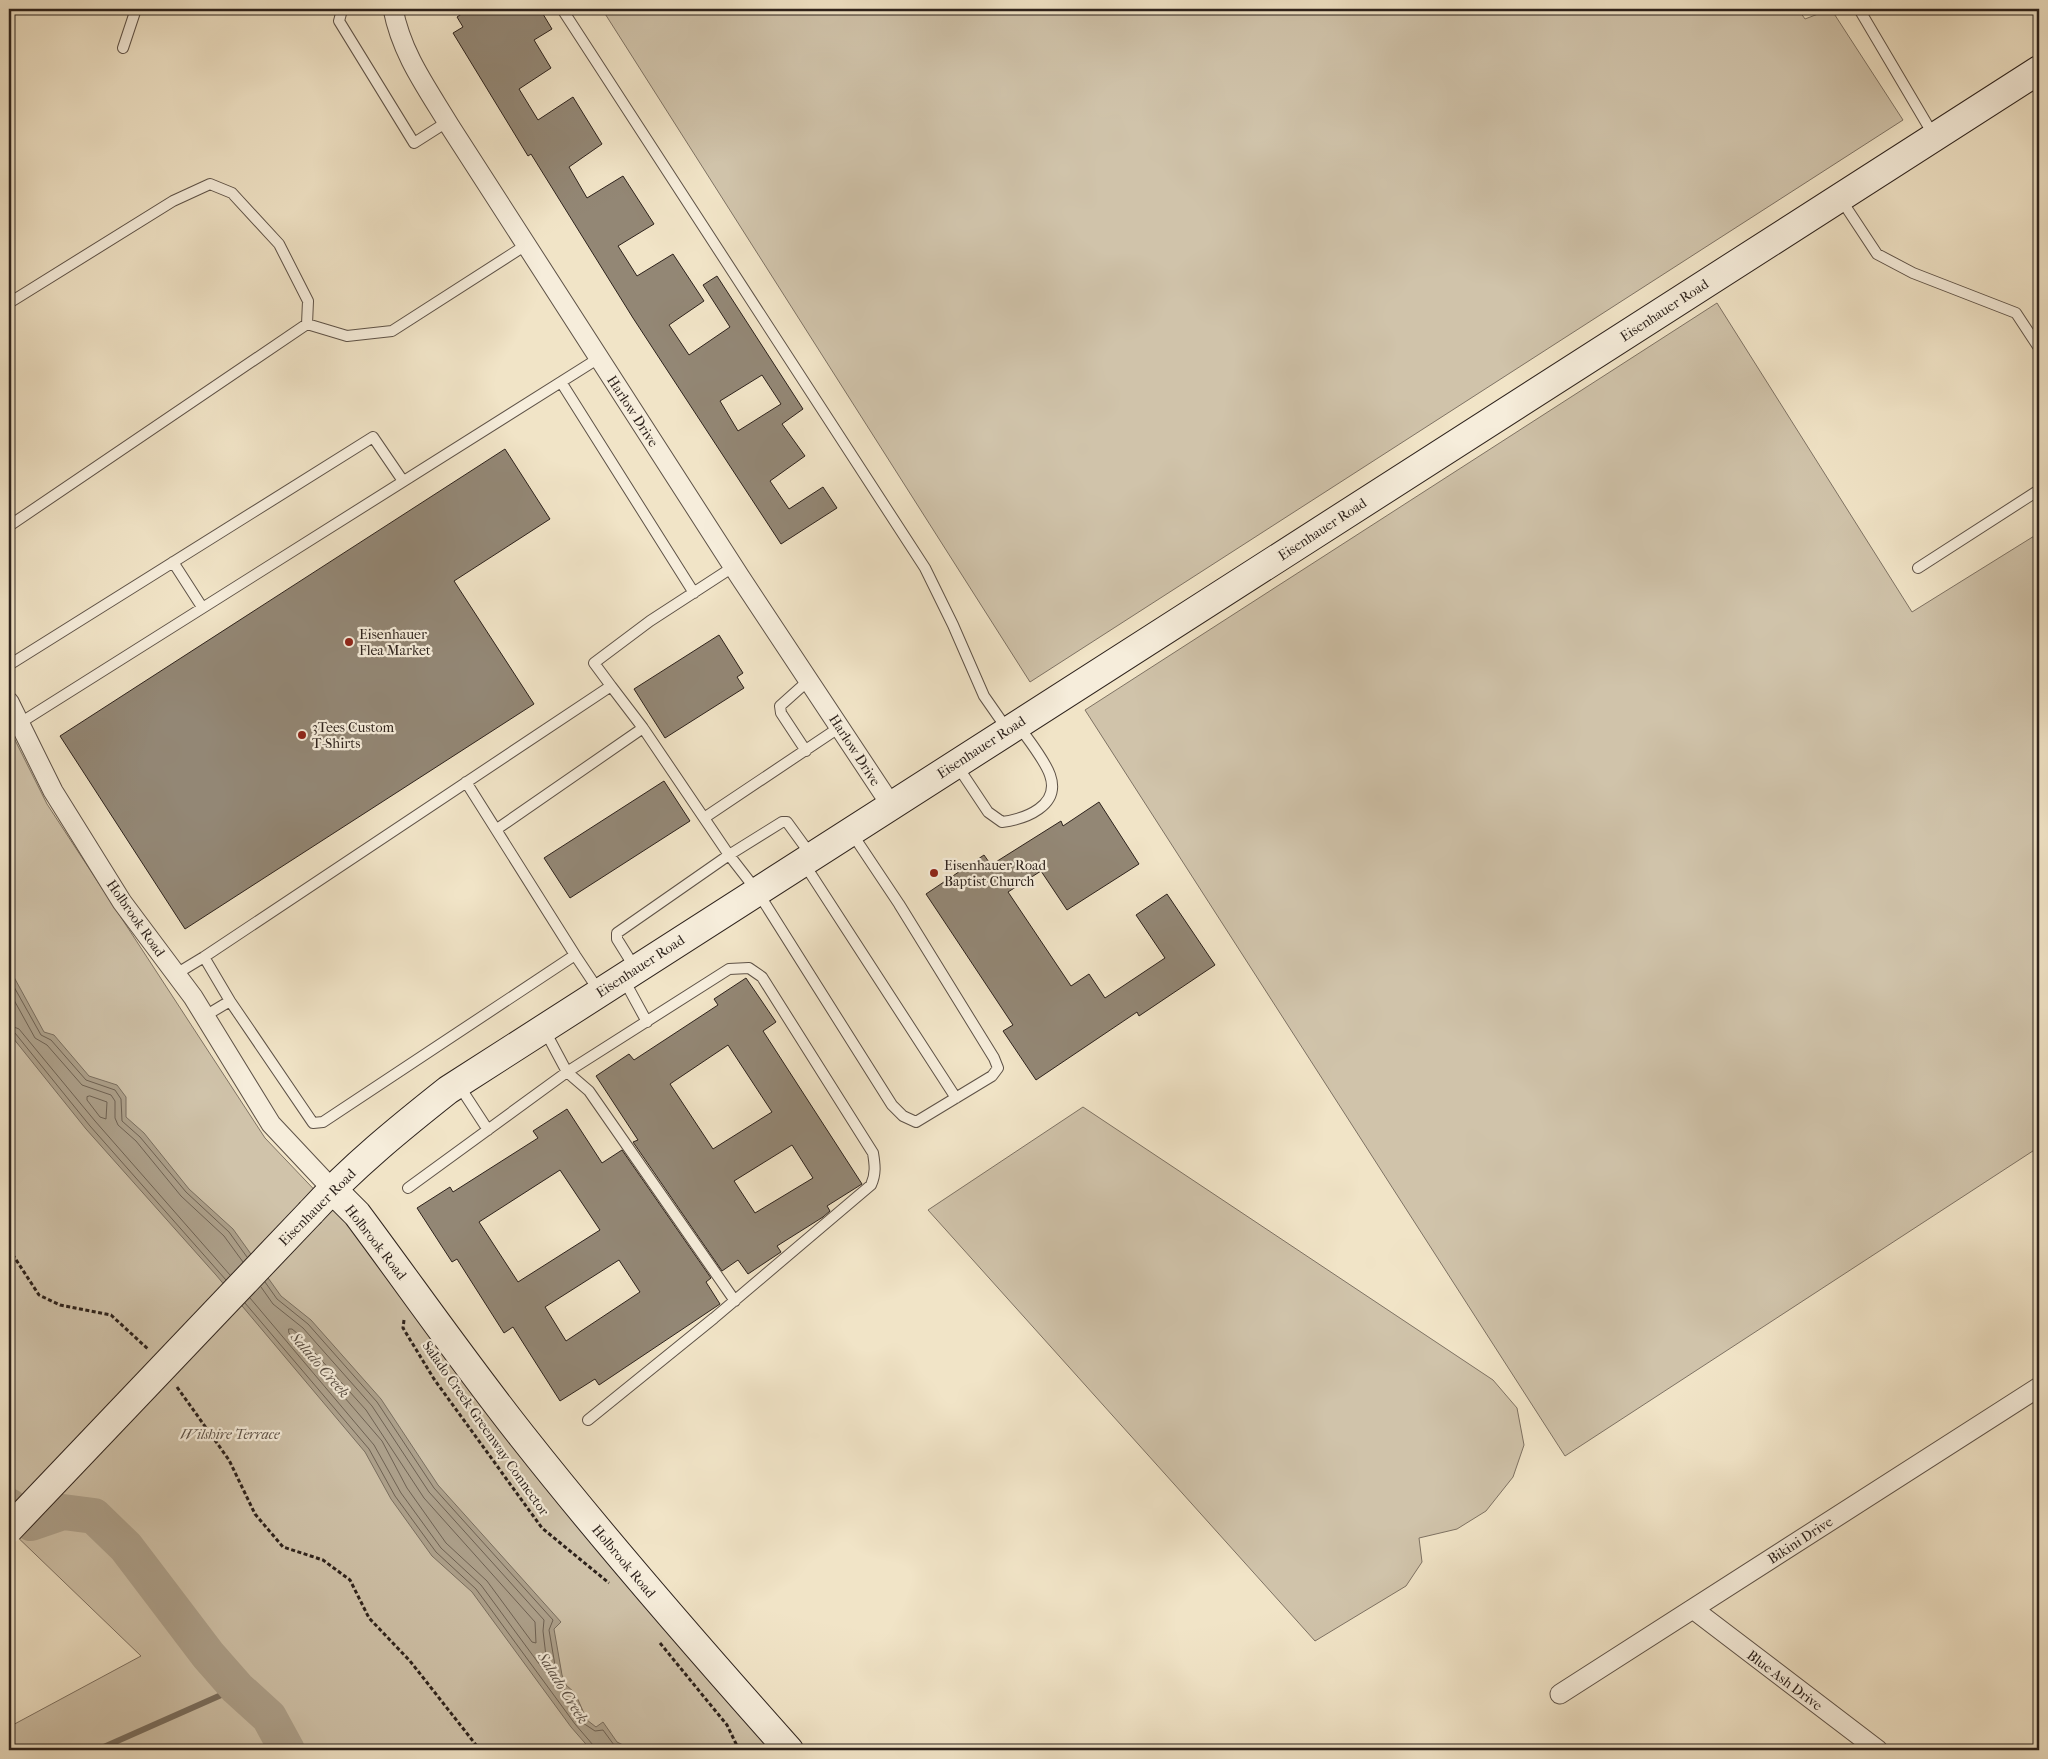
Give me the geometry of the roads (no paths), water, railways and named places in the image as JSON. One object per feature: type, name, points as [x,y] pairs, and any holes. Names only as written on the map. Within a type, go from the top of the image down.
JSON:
[{"type":"main road","name":"Eisenhauer Road","points":[[9,1529],[332,1189],[402,1126],[458,1084],[2039,70]]},
{"type":"main road","name":"Holbrook Road","points":[[332,1189],[357,1214],[521,1435],[588,1518],[676,1623],[789,1750]]},
{"type":"street","name":"Harlow Drive","points":[[393,9],[401,42],[409,60],[447,122],[733,567],[891,805]]},
{"type":"street","name":"Holbrook Road","points":[[9,702],[53,792],[122,902],[205,1016],[271,1124],[332,1189]]},
{"type":"street","name":"Bikini Drive","points":[[1560,1694],[2039,1387]]},
{"type":"street","name":"Blue Ash Drive","points":[[1692,1609],[1878,1750]]},
{"type":"lane","points":[[123,48],[136,9]]},
{"type":"lane","points":[[346,9],[342,10],[339,21],[414,143],[447,122]]},
{"type":"lane","points":[[562,9],[926,568],[984,696],[1050,774],[1052,786],[1049,799],[1042,807],[1024,818],[1002,822],[988,812],[956,764]]},
{"type":"lane","points":[[1859,9],[1934,137]]},
{"type":"lane","points":[[9,303],[173,201],[210,184],[232,193],[278,244],[308,301],[307,324]]},
{"type":"lane","points":[[1839,198],[1877,254],[1913,273],[2016,313],[2039,348]]},
{"type":"lane","points":[[307,324],[347,336],[392,331],[526,245]]},
{"type":"lane","points":[[9,526],[307,324]]},
{"type":"lane","points":[[20,722],[599,358]]},
{"type":"lane","points":[[561,382],[694,593]]},
{"type":"lane","points":[[9,665],[373,437],[404,481]]},
{"type":"lane","points":[[1918,568],[2039,490]]},
{"type":"lane","points":[[173,562],[202,607]]},
{"type":"lane","points":[[733,567],[650,621],[594,663],[643,728],[729,855],[757,891],[892,1105],[903,1116],[916,1122],[992,1076],[998,1068],[994,1058],[899,904],[850,831]]},
{"type":"lane","points":[[806,751],[781,713],[780,706],[809,680]]},
{"type":"lane","points":[[176,974],[611,686]]},
{"type":"lane","points":[[704,818],[840,727]]},
{"type":"lane","points":[[497,829],[643,728]]},
{"type":"lane","points":[[466,782],[600,992]]},
{"type":"lane","points":[[647,1022],[617,939],[617,933],[729,855],[782,822],[787,822],[807,859],[956,1098]]},
{"type":"lane","points":[[204,957],[230,1001],[313,1123],[323,1122],[575,955]]},
{"type":"lane","points":[[408,1188],[568,1072],[729,969],[749,968],[762,977],[873,1153],[876,1166],[871,1185],[735,1301],[588,1420]]},
{"type":"lane","points":[[205,1016],[230,1001]]},
{"type":"lane","points":[[543,1028],[568,1072],[589,1091],[735,1301]]},
{"type":"lane","points":[[458,1084],[488,1130]]},
{"type":"water","name":"Salado Creek","points":[[9,968],[44,1032],[54,1035],[89,1076],[117,1085],[126,1097],[126,1117],[144,1133],[189,1189],[233,1229],[281,1296],[311,1320],[381,1399],[438,1485],[561,1622],[554,1629],[562,1675],[566,1685],[575,1693],[587,1720],[596,1727],[603,1722],[617,1742],[633,1750],[591,1750],[571,1727],[472,1592],[432,1556],[391,1499],[365,1452],[216,1275],[86,1129],[9,1033]]},
{"type":"waterway","points":[[9,1506],[31,1523],[63,1512],[94,1516],[126,1547],[208,1655],[237,1688],[269,1717],[287,1750]]},
{"type":"waterway","points":[[97,1750],[237,1688]]},
{"type":"place","name":"Eisenhauer Flea Market","points":[[349,642]]},
{"type":"place","name":"3Tees Custom T-Shirts","points":[[302,735]]},
{"type":"place","name":"Eisenhauer Road Baptist Church","points":[[934,873]]},
{"type":"park label","name":"Wilshire Terrace","points":[[230,1434]]}]
